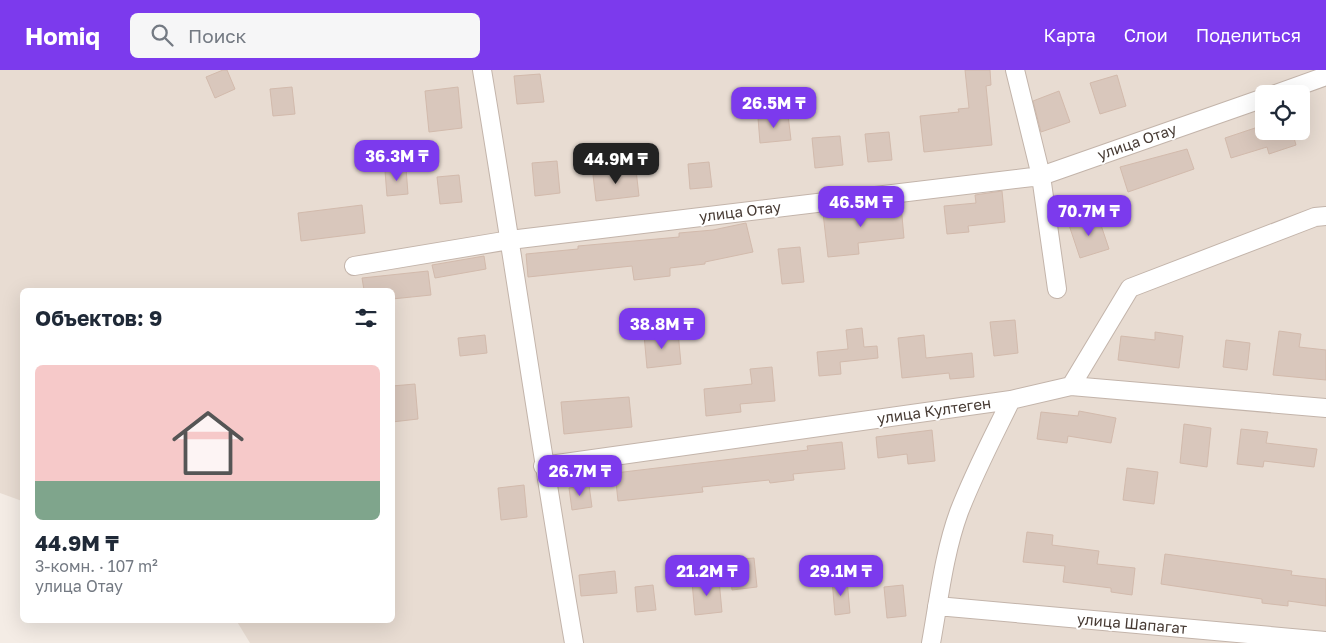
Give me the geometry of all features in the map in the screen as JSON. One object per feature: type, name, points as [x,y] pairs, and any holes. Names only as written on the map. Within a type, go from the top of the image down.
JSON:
[{"type":"street","points":[[482,70],[510,240],[543,466],[574,643]]},
{"type":"street","points":[[1015,70],[1041,176],[1057,289]]},
{"type":"street","points":[[1301,85],[1326,76]]},
{"type":"street","name":"улица Отау","points":[[354,266],[510,240],[1041,176],[1255,101]]},
{"type":"street","points":[[1071,386],[1130,288],[1315,217],[1326,216]]},
{"type":"street","name":"улица Култеген","points":[[543,466],[1011,400],[1071,386],[1326,408]]},
{"type":"street","points":[[930,643],[949,546],[959,513],[972,481],[1011,400]]},
{"type":"street","name":"улица Шапагат","points":[[937,606],[1326,641]]},
{"type":"shaded area","points":[[0,70],[1326,70],[1326,643],[250,643],[238,623],[395,623],[395,288],[20,288],[20,500],[0,493]]},
{"type":"building","points":[[227,70],[235,89],[215,98],[206,77]]},
{"type":"building","points":[[965,70],[990,70],[991,85],[986,86],[992,145],[924,152],[920,116],[959,112],[958,109],[969,108]]},
{"type":"building","points":[[540,74],[544,102],[517,104],[514,76]]},
{"type":"building","points":[[1117,75],[1126,106],[1100,114],[1090,83]]},
{"type":"building","points":[[292,87],[295,114],[273,116],[270,89]]},
{"type":"building","points":[[458,87],[462,128],[429,132],[425,91]]},
{"type":"building","points":[[1059,91],[1070,122],[1041,132],[1033,101]]},
{"type":"building","points":[[788,115],[791,140],[760,143],[758,118]]},
{"type":"building","points":[[1255,128],[1255,140],[1295,140],[1296,145],[1269,154],[1267,147],[1231,158],[1225,138]]},
{"type":"building","points":[[889,132],[892,160],[868,162],[865,134]]},
{"type":"building","points":[[840,136],[843,165],[815,168],[812,138]]},
{"type":"building","points":[[1187,149],[1194,169],[1128,192],[1120,167]]},
{"type":"building","points":[[557,161],[560,193],[535,196],[532,163]]},
{"type":"building","points":[[709,162],[712,187],[690,189],[688,164]]},
{"type":"building","points":[[406,168],[408,194],[387,196],[385,171]]},
{"type":"building","points":[[636,170],[639,196],[596,201],[593,175]]},
{"type":"building","points":[[459,175],[462,202],[440,204],[437,177]]},
{"type":"building","points":[[1002,191],[1005,222],[968,226],[969,232],[947,234],[944,206],[976,203],[975,195]]},
{"type":"building","points":[[362,205],[365,233],[301,241],[298,213]]},
{"type":"building","points":[[901,205],[904,238],[858,243],[859,254],[828,257],[823,213]]},
{"type":"building","points":[[1098,216],[1109,249],[1080,258],[1069,225]]},
{"type":"building","points":[[746,223],[753,252],[705,262],[705,264],[670,268],[670,276],[634,280],[632,266],[528,277],[526,254],[578,249],[578,246],[679,237],[679,233],[713,230]]},
{"type":"building","points":[[800,247],[804,282],[782,284],[778,249]]},
{"type":"building","points":[[484,256],[486,269],[435,278],[432,265]]},
{"type":"building","points":[[428,271],[431,295],[395,299],[395,288],[364,288],[362,278]]},
{"type":"building","points":[[1015,320],[1018,353],[994,356],[990,322]]},
{"type":"building","points":[[862,328],[864,347],[877,346],[878,358],[840,362],[841,374],[819,376],[817,352],[848,349],[846,330]]},
{"type":"building","points":[[1279,331],[1301,334],[1299,347],[1326,350],[1326,380],[1273,375]]},
{"type":"building","points":[[678,332],[681,364],[647,368],[644,335]]},
{"type":"building","points":[[1155,332],[1183,336],[1179,368],[1118,360],[1121,336],[1155,340]]},
{"type":"building","points":[[485,335],[487,353],[460,356],[458,338]]},
{"type":"building","points":[[924,335],[926,358],[972,353],[974,377],[950,379],[949,373],[902,378],[898,338]]},
{"type":"building","points":[[1226,340],[1250,343],[1247,370],[1223,367]]},
{"type":"building","points":[[772,367],[775,401],[740,404],[741,412],[706,416],[704,389],[752,384],[750,369]]},
{"type":"building","points":[[415,384],[418,419],[395,422],[395,386]]},
{"type":"building","points":[[629,397],[632,427],[564,434],[561,402]]},
{"type":"building","points":[[1079,411],[1116,418],[1111,443],[1068,436],[1067,443],[1037,439],[1041,412],[1078,416]]},
{"type":"building","points":[[1184,424],[1211,428],[1207,467],[1180,463]]},
{"type":"building","points":[[1241,429],[1268,432],[1266,443],[1317,449],[1314,467],[1264,461],[1263,467],[1237,464]]},
{"type":"building","points":[[932,430],[935,461],[908,464],[907,454],[878,458],[876,437]]},
{"type":"building","points":[[842,442],[845,469],[793,474],[794,480],[770,483],[769,480],[702,487],[703,492],[618,501],[615,473],[808,450],[807,446]]},
{"type":"building","points":[[1127,468],[1158,472],[1154,504],[1123,500]]},
{"type":"building","points":[[524,485],[527,517],[501,520],[498,488]]},
{"type":"building","points":[[589,485],[592,507],[572,510],[569,488]]},
{"type":"building","points":[[1027,532],[1053,535],[1052,545],[1099,551],[1097,564],[1135,568],[1132,595],[1111,592],[1111,588],[1063,582],[1065,566],[1023,562]]},
{"type":"building","points":[[1165,554],[1292,571],[1291,575],[1326,579],[1326,606],[1288,601],[1288,606],[1262,603],[1262,599],[1161,584]]},
{"type":"building","points":[[754,558],[757,587],[732,590],[729,560]]},
{"type":"building","points":[[615,571],[617,593],[581,596],[579,575]]},
{"type":"building","points":[[847,579],[850,613],[835,615],[832,580]]},
{"type":"building","points":[[719,580],[722,612],[695,615],[692,582]]},
{"type":"building","points":[[653,585],[656,610],[637,612],[635,587]]},
{"type":"building","points":[[903,585],[906,616],[887,618],[884,587]]}]
